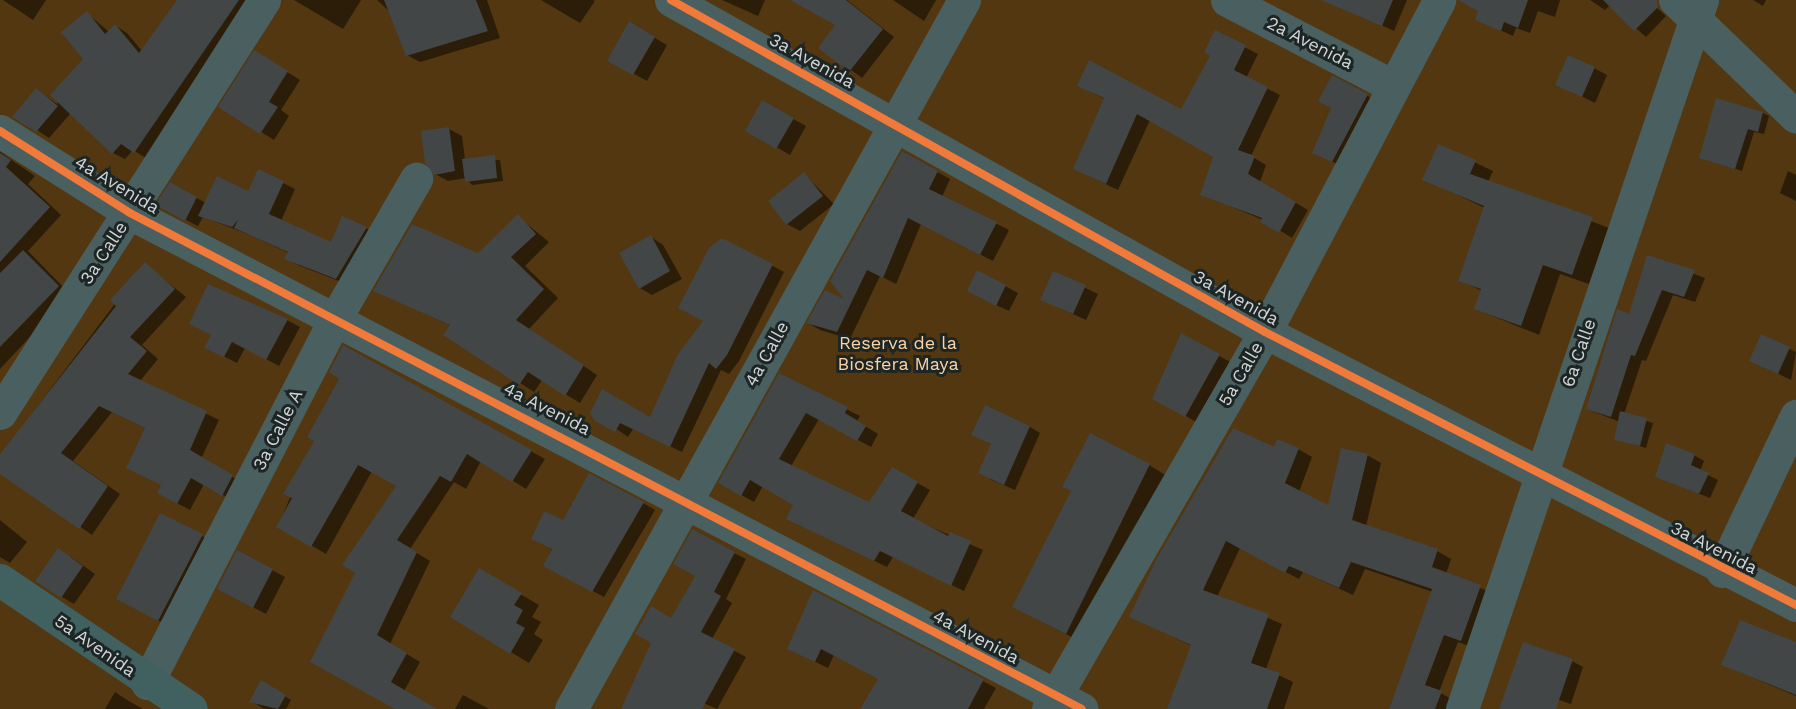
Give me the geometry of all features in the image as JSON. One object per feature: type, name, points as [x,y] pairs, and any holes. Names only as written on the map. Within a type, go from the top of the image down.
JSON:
[{"type":"street","name":"3a Calle","points":[[0,413],[130,213],[264,0]]},
{"type":"street","name":"3a Avenida","points":[[670,0],[1265,332],[1539,472],[1722,571],[1796,605]]},
{"type":"street","name":"4a Calle","points":[[571,709],[964,0]]},
{"type":"street","name":"2a Avenida","points":[[1227,0],[1393,86]]},
{"type":"street","name":"5a Calle","points":[[1062,705],[1265,332],[1439,0]]},
{"type":"street","points":[[1690,6],[1796,117]]},
{"type":"street","name":"6a Calle","points":[[1462,709],[1690,6]]},
{"type":"street","name":"4a Avenida","points":[[0,131],[130,213],[687,499],[1062,705]]},
{"type":"street","name":"3a Calle A","points":[[147,683],[336,317],[416,179]]},
{"type":"street","points":[[1722,571],[1796,416]]},
{"type":"street","name":"5a Avenida","points":[[0,580],[147,683],[191,709]]},
{"type":"green space","name":"Reserva de la Biosfera Maya","points":[[0,0],[1796,0],[1796,709],[0,709]]},
{"type":"building","points":[[177,0],[239,0],[134,153],[121,144],[112,154],[50,95],[83,59],[61,32],[87,11],[105,34],[115,24],[139,53]]},
{"type":"building","points":[[384,0],[476,0],[488,31],[406,56]]},
{"type":"building","points":[[790,0],[846,0],[883,29],[849,72],[818,48],[835,25]]},
{"type":"building","points":[[1321,0],[1393,0],[1382,26]]},
{"type":"building","points":[[1458,0],[1528,0],[1518,28],[1504,22],[1501,31],[1475,20],[1478,11]]},
{"type":"building","points":[[1603,0],[1657,0],[1658,7],[1634,31]]},
{"type":"building","points":[[629,21],[655,37],[633,75],[607,61]]},
{"type":"building","points":[[1215,30],[1246,45],[1234,70],[1268,87],[1238,150],[1255,156],[1248,174],[1296,202],[1279,233],[1260,222],[1262,218],[1200,195],[1213,157],[1137,114],[1106,184],[1073,169],[1104,98],[1077,86],[1089,60],[1181,109],[1210,56],[1204,52]]},
{"type":"building","points":[[254,50],[288,71],[269,102],[278,107],[260,134],[218,107]]},
{"type":"building","points":[[1568,55],[1595,67],[1582,97],[1555,85]]},
{"type":"building","points":[[1332,75],[1368,94],[1332,162],[1312,153],[1331,108],[1318,101]]},
{"type":"building","points":[[36,88],[58,106],[36,132],[12,117]]},
{"type":"building","points":[[1716,98],[1763,112],[1758,132],[1748,129],[1735,169],[1699,158]]},
{"type":"building","points":[[762,100],[794,118],[776,149],[745,131]]},
{"type":"building","points":[[449,127],[455,171],[434,175],[425,163],[421,131]]},
{"type":"building","points":[[1438,144],[1476,160],[1470,174],[1593,217],[1572,275],[1543,265],[1521,326],[1474,309],[1481,289],[1458,281],[1484,206],[1422,180]]},
{"type":"building","points":[[902,151],[938,171],[929,189],[997,222],[980,255],[908,218],[883,278],[867,270],[837,332],[806,323],[825,290],[844,299],[830,281]]},
{"type":"building","points":[[0,153],[11,160],[6,167],[50,207],[0,262]]},
{"type":"building","points":[[495,155],[497,178],[465,182],[462,159]]},
{"type":"building","points":[[258,169],[284,181],[269,214],[331,242],[342,216],[367,227],[336,279],[284,259],[288,252],[234,228],[238,220],[232,227],[198,216],[217,176],[248,191]]},
{"type":"building","points":[[804,172],[823,196],[786,225],[768,201]]},
{"type":"building","points":[[170,182],[197,197],[185,221],[155,205]]},
{"type":"building","points":[[518,214],[536,234],[511,257],[544,289],[516,320],[584,365],[565,396],[528,372],[519,385],[443,335],[450,325],[373,291],[412,224],[478,253]]},
{"type":"building","points":[[651,235],[670,271],[639,289],[619,253]]},
{"type":"building","points":[[722,238],[773,264],[727,355],[716,369],[709,363],[670,447],[620,423],[615,432],[595,421],[590,413],[602,389],[650,417],[678,354],[703,321],[678,308],[709,248]]},
{"type":"building","points":[[23,250],[59,286],[0,347],[0,273]]},
{"type":"building","points":[[1647,255],[1695,270],[1684,297],[1662,290],[1635,356],[1631,355],[1611,417],[1586,409],[1617,309],[1629,314]]},
{"type":"building","points":[[145,262],[175,289],[130,337],[147,351],[128,374],[207,411],[190,450],[233,475],[222,496],[191,478],[177,504],[157,493],[161,485],[126,468],[145,428],[99,406],[61,453],[108,486],[79,529],[0,474],[0,454],[116,306],[110,300]]},
{"type":"building","points":[[977,270],[1006,285],[996,306],[967,291]]},
{"type":"building","points":[[1053,271],[1086,285],[1073,314],[1040,300]]},
{"type":"building","points":[[208,284],[288,319],[266,360],[232,342],[224,357],[204,348],[211,335],[189,324]]},
{"type":"building","points":[[1181,333],[1220,354],[1185,417],[1152,399]]},
{"type":"building","points":[[1761,334],[1790,347],[1778,374],[1749,361]]},
{"type":"building","points":[[343,345],[532,450],[512,482],[467,454],[451,482],[440,476],[397,540],[417,552],[377,635],[407,653],[391,682],[437,709],[395,709],[310,662],[355,573],[342,565],[396,486],[358,465],[311,547],[276,527],[292,498],[283,494],[314,441],[307,437],[339,379],[329,372]]},
{"type":"building","points":[[779,373],[848,407],[845,413],[866,426],[857,441],[806,413],[779,459],[869,502],[892,467],[918,482],[901,511],[948,536],[950,532],[971,541],[951,586],[880,551],[874,561],[786,519],[793,505],[750,480],[741,496],[718,483]]},
{"type":"building","points":[[985,405],[1030,426],[1004,485],[978,473],[991,444],[971,435]]},
{"type":"building","points":[[1620,411],[1647,418],[1640,446],[1614,440]]},
{"type":"building","points":[[1233,428],[1274,447],[1277,439],[1299,448],[1285,483],[1328,505],[1341,448],[1368,454],[1352,520],[1438,549],[1432,567],[1481,585],[1461,641],[1444,635],[1425,685],[1442,691],[1435,709],[1389,709],[1432,589],[1351,562],[1339,588],[1289,566],[1285,573],[1226,541],[1203,590],[1269,614],[1251,663],[1280,673],[1267,709],[1167,709],[1191,645],[1129,617],[1157,558]]},
{"type":"building","points":[[1090,433],[1150,464],[1066,634],[1012,607],[1071,491],[1062,487]]},
{"type":"building","points":[[1666,443],[1695,454],[1691,465],[1709,473],[1699,494],[1655,477]]},
{"type":"building","points":[[589,473],[644,502],[592,592],[543,566],[552,549],[531,539],[544,511],[563,520]]},
{"type":"building","points":[[160,513],[203,534],[158,621],[116,599]]},
{"type":"building","points":[[692,529],[735,552],[714,592],[721,596],[701,632],[735,649],[702,709],[621,709],[651,643],[635,634],[651,606],[671,618],[695,576],[673,564]]},
{"type":"building","points":[[58,548],[83,566],[61,598],[35,581]]},
{"type":"building","points":[[237,550],[273,569],[253,608],[217,589]]},
{"type":"building","points":[[479,568],[522,593],[514,605],[523,610],[516,623],[525,628],[510,654],[450,617]]},
{"type":"building","points":[[813,590],[984,679],[968,709],[860,709],[878,679],[821,649],[815,662],[787,649]]},
{"type":"building","points":[[1740,620],[1796,642],[1796,695],[1721,665]]},
{"type":"building","points":[[1523,642],[1573,659],[1556,709],[1499,709]]},
{"type":"building","points":[[261,680],[286,695],[278,709],[249,702]]},
{"type":"cycle path","points":[[671,0],[1265,332],[1796,605]]},
{"type":"cycle path","points":[[0,131],[130,213],[1082,709]]}]
